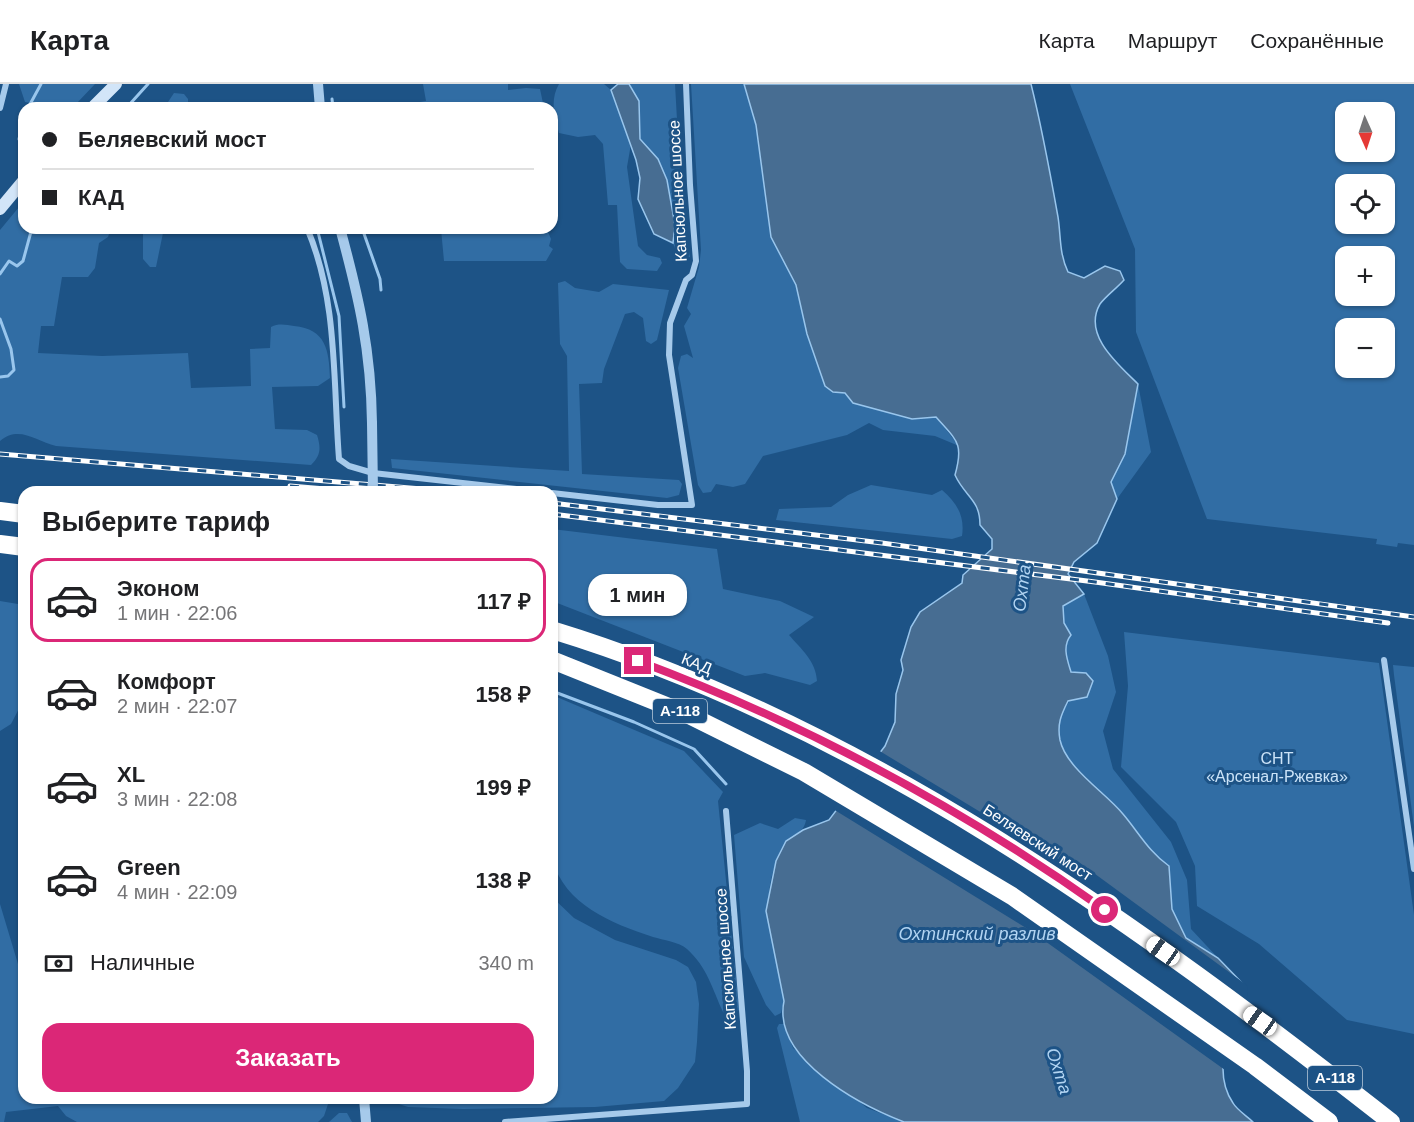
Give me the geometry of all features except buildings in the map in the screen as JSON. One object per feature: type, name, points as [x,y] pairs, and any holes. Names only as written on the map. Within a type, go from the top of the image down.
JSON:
[{"type":"highway","points":[[0,544],[18,546]]},
{"type":"highway","name":"КАД","points":[[558,632],[700,684],[825,740]]},
{"type":"highway","name":"А-118","points":[[558,662],[688,715],[804,772],[1012,896],[1255,1066],[1329,1122]]},
{"type":"highway","name":"Беляевский мост","points":[[825,740],[944,805],[1066,882],[1279,1034],[1391,1122]]},
{"type":"main road","points":[[98,102],[116,84]]},
{"type":"main road","points":[[0,209],[18,187]]},
{"type":"street","points":[[0,108],[6,84]]},
{"type":"street","points":[[318,84],[320,102]]},
{"type":"street","name":"Капсюльное шоссе","points":[[558,494],[658,505],[692,505],[669,355],[670,323],[686,280],[692,275],[696,261],[686,84]]},
{"type":"street","points":[[309,234],[319,265],[332,333],[339,459],[350,466],[374,473],[490,486]]},
{"type":"street","points":[[342,234],[363,315],[370,358],[373,486]]},
{"type":"street","points":[[1384,660],[1414,869]]},
{"type":"street","name":"Капсюльное шоссе","points":[[505,1122],[747,1104],[747,1071],[726,811]]},
{"type":"street","points":[[364,1104],[366,1122]]},
{"type":"green space","points":[[19,84],[95,84],[78,102],[25,102]]},
{"type":"green space","points":[[423,84],[508,84],[508,90],[540,89],[543,102],[420,102],[426,101]]},
{"type":"green space","points":[[559,84],[604,84],[611,90],[631,144],[627,167],[638,246],[647,255],[660,258],[662,263],[657,271],[627,269],[620,262],[617,205],[608,205],[603,144],[595,135],[578,137],[559,133],[558,102],[554,102]]},
{"type":"green space","points":[[629,84],[675,84],[682,210],[690,257],[682,260],[677,255],[673,243],[675,225],[667,180],[658,159],[640,139],[639,101]]},
{"type":"green space","points":[[691,84],[744,84],[756,125],[771,237],[796,285],[807,334],[825,386],[833,392],[845,393],[912,419],[936,417],[959,446],[935,436],[883,430],[869,423],[847,435],[763,456],[745,484],[733,487],[716,484],[711,492],[703,493],[698,485],[678,368],[681,356],[687,354],[693,358],[684,326],[691,314],[687,308],[699,267],[701,250]]},
{"type":"green space","points":[[1070,84],[1414,84],[1414,545],[1398,543],[1397,547],[1376,544],[1377,539],[1207,519],[1136,332],[1135,249]]},
{"type":"green space","points":[[174,93],[184,94],[188,99],[188,102],[168,102]]},
{"type":"green space","points":[[18,208],[18,234],[109,234],[99,243],[95,268],[88,277],[62,277],[54,326],[41,326],[38,353],[102,356],[188,353],[191,388],[251,386],[250,349],[270,348],[271,327],[285,325],[313,331],[319,336],[327,350],[330,378],[318,386],[272,387],[275,429],[307,430],[317,435],[319,451],[317,458],[311,465],[56,446],[21,434],[7,436],[0,441],[0,230]]},
{"type":"green space","points":[[143,234],[163,234],[156,267],[150,267],[143,259]]},
{"type":"green space","points":[[441,234],[549,234],[551,239],[549,246],[553,249],[546,261],[444,261]]},
{"type":"green space","points":[[565,281],[575,288],[599,292],[613,284],[669,290],[657,340],[651,344],[646,341],[643,318],[634,312],[625,314],[604,369],[602,383],[579,384],[582,474],[679,480],[682,484],[679,495],[667,498],[392,468],[391,459],[569,471],[567,356],[560,344],[558,283]]},
{"type":"green space","points":[[1138,384],[1151,452],[1117,499],[1111,482],[1125,454]]},
{"type":"green space","points":[[871,485],[932,495],[942,490],[959,510],[962,536],[952,539],[776,520],[779,509],[831,507],[848,495]]},
{"type":"green space","points":[[558,530],[717,549],[723,589],[780,601],[814,617],[789,635],[811,661],[817,681],[810,685],[765,673],[745,676],[558,603]]},
{"type":"green space","points":[[1084,594],[1108,656],[1116,692],[1103,731],[1113,769],[1171,842],[1187,880],[1191,929],[1218,958],[1186,938],[1172,909],[1169,866],[1153,855],[1123,813],[1071,762],[1060,742],[1058,720],[1086,673],[1071,672],[1066,648],[1071,635],[1064,623],[1062,606]]},
{"type":"green space","points":[[0,601],[18,604],[18,711],[11,724],[0,731]]},
{"type":"green space","name":"СНТ «Арсенал-Ржевка»","points":[[1124,632],[1379,663],[1414,915],[1414,1034],[1347,1020],[1259,944],[1197,906],[1195,866],[1176,822],[1121,767],[1128,686]]},
{"type":"green space","points":[[1393,665],[1414,667],[1414,827],[1394,675]]},
{"type":"green space","points":[[558,698],[684,751],[723,792],[718,801],[739,1010],[731,1016],[723,1012],[700,963],[687,949],[675,943],[637,932],[606,918],[592,910],[567,889],[558,875]]},
{"type":"green space","points":[[795,818],[806,820],[805,824],[799,832],[784,843],[772,877],[769,895],[770,930],[784,1001],[781,1013],[775,1016],[766,1005],[744,957],[734,835],[760,823],[778,829]]},
{"type":"green space","points":[[558,903],[574,918],[615,940],[676,960],[688,967],[696,982],[699,1004],[695,1062],[678,1088],[664,1101],[595,1107],[463,1109],[408,1107],[399,1104],[558,1104]]},
{"type":"green space","points":[[0,904],[18,964],[18,1104],[328,1104],[324,1116],[318,1122],[77,1122],[66,1116],[58,1106],[6,1112],[4,1122],[0,1122]]},
{"type":"green space","points":[[779,1024],[785,1024],[793,1048],[867,1108],[904,1122],[800,1122],[777,1028]]},
{"type":"green space","points":[[339,1113],[347,1113],[352,1122],[329,1122]]},
{"type":"water","points":[[618,84],[629,84],[639,101],[640,139],[658,159],[667,180],[675,225],[673,243],[654,234],[638,199],[640,178],[636,160],[611,90]]},
{"type":"water","name":"Охтинский разлив","points":[[744,84],[1031,84],[1049,167],[1065,265],[1068,272],[1084,278],[1105,266],[1120,271],[1124,280],[1100,304],[1096,316],[1096,327],[1099,338],[1113,359],[1138,384],[1125,454],[1111,482],[1117,499],[1097,543],[1074,562],[1068,574],[1084,594],[1063,606],[1064,623],[1071,635],[1066,648],[1067,657],[1071,672],[1086,673],[1093,681],[1087,697],[1068,701],[1060,720],[1060,740],[1078,770],[1116,806],[1150,848],[1169,866],[1172,909],[1186,938],[1218,958],[1245,986],[1226,1044],[1223,1075],[1226,1089],[1233,1103],[1253,1122],[904,1122],[865,1104],[823,1077],[805,1060],[792,1042],[784,1022],[784,1001],[766,911],[776,861],[786,841],[803,830],[829,820],[885,746],[895,722],[896,694],[903,670],[901,660],[911,627],[920,612],[962,583],[963,575],[992,549],[992,539],[980,525],[978,509],[955,475],[959,456],[957,443],[936,417],[912,419],[853,403],[845,393],[833,392],[825,386],[807,334],[796,285],[771,237],[756,125]]},
{"type":"pier","points":[[878,750],[1071,867],[1076,860],[1248,986],[1246,1026],[1229,1046],[1225,1070],[1031,931],[833,809]]},
{"type":"waterway","points":[[31,102],[41,84]]},
{"type":"waterway","points":[[132,102],[148,84]]},
{"type":"waterway","points":[[0,274],[9,261],[17,266],[23,261],[30,234]]},
{"type":"waterway","points":[[318,234],[339,316],[344,407]]},
{"type":"waterway","points":[[364,234],[380,279],[381,290]]},
{"type":"waterway","points":[[0,319],[11,349],[14,370],[8,376],[0,377]]},
{"type":"waterway","points":[[558,693],[634,722],[694,749],[726,784]]},
{"type":"railway","points":[[0,454],[386,486]]},
{"type":"railway","points":[[558,504],[882,543],[1414,617]]},
{"type":"railway","points":[[558,515],[1095,582],[1388,623]]},
{"type":"route","points":[[638,661],[700,684],[825,740],[944,805],[1066,882],[1105,910]]},
{"type":"water label","name":"Охта","points":[[1022,588]]},
{"type":"water label","name":"Охта","points":[[1059,1071]]}]
